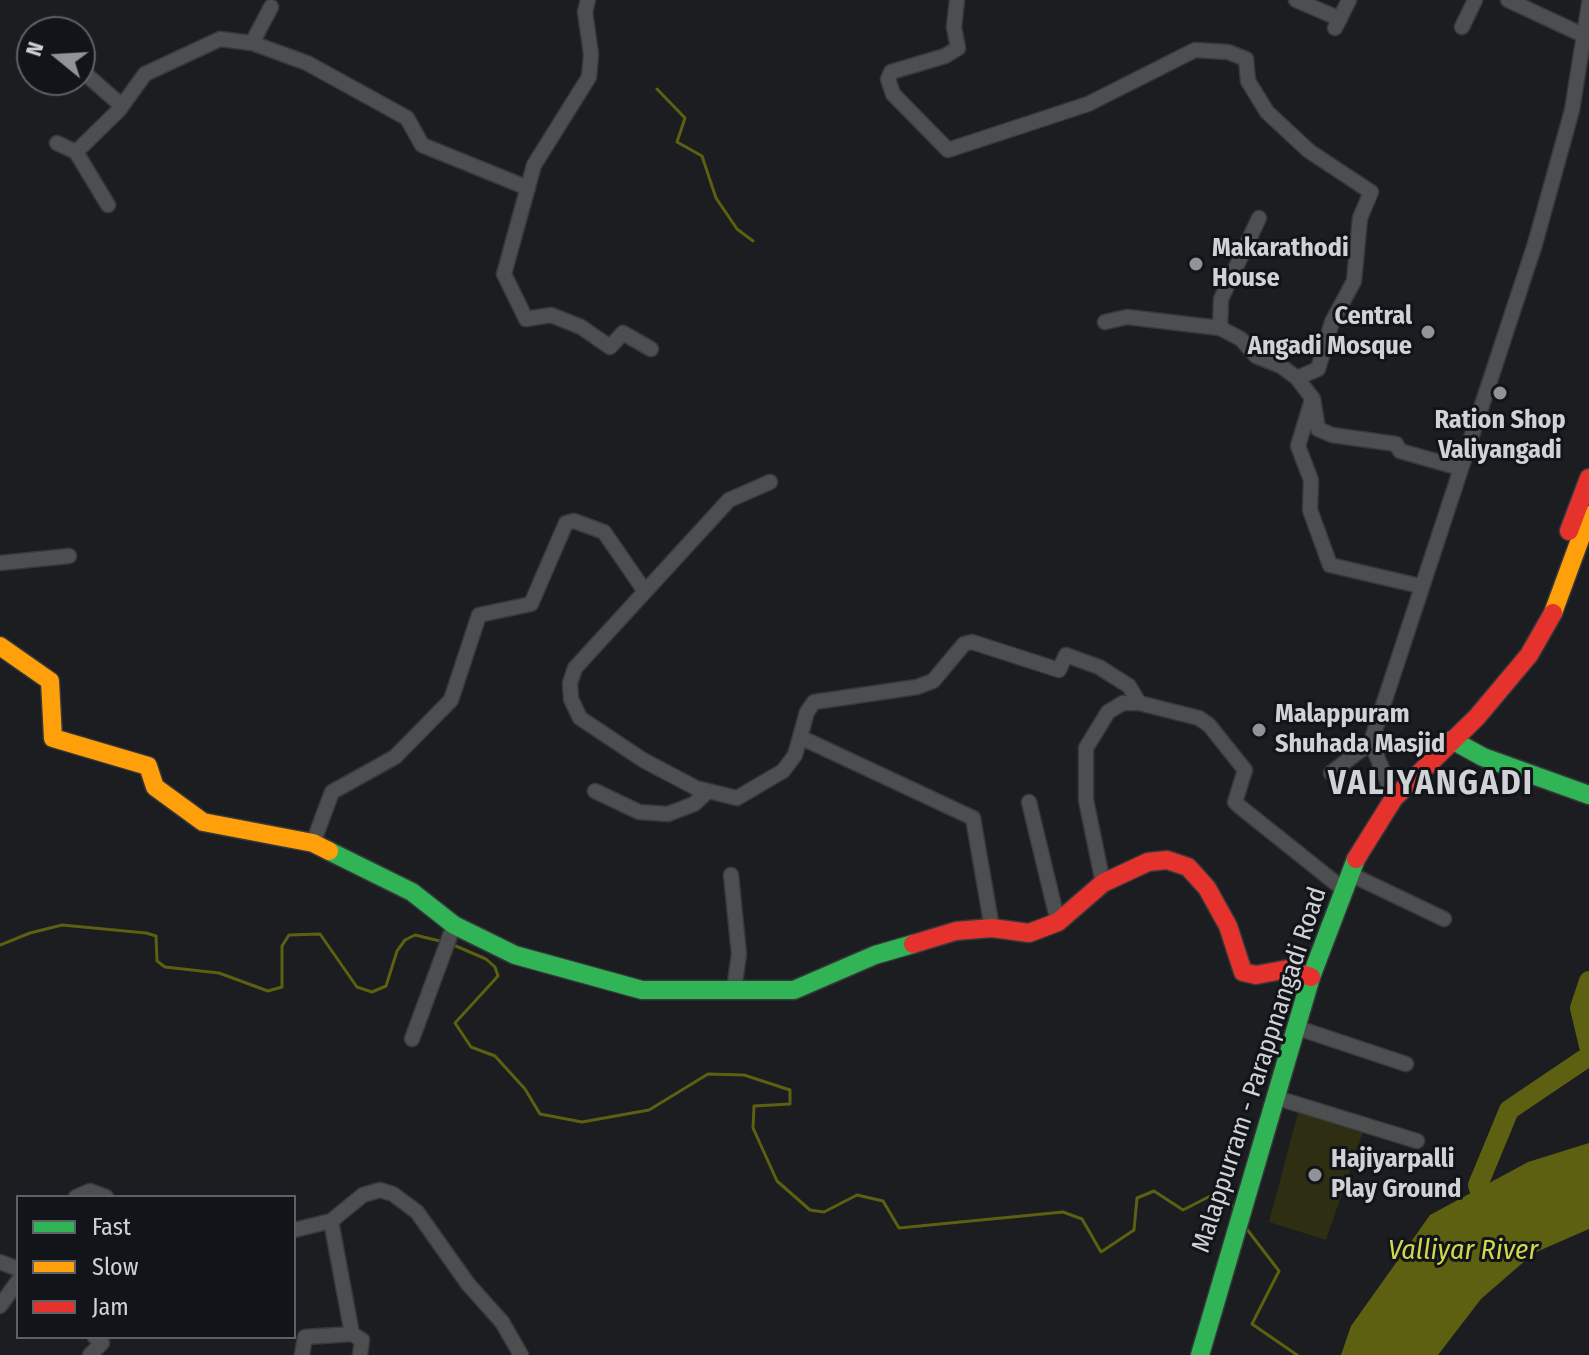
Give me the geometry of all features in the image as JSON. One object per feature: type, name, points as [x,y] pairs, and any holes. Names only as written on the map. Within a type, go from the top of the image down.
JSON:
[{"type":"street","points":[[588,0],[585,12],[591,54],[589,77],[534,165],[504,274],[526,319],[551,315],[581,327],[610,347],[623,333],[651,349]]},
{"type":"street","points":[[957,0],[954,27],[958,48],[945,56],[891,72],[888,79],[893,94],[948,150],[1088,104],[1195,50],[1228,52],[1246,59],[1248,81],[1267,112],[1309,151],[1371,192],[1360,218],[1354,281],[1332,322],[1318,369],[1297,378]]},
{"type":"street","points":[[1296,0],[1342,11]]},
{"type":"street","points":[[1462,27],[1475,0]]},
{"type":"street","points":[[1508,0],[1585,36]]},
{"type":"street","points":[[1331,773],[1371,742],[1535,244],[1572,110],[1589,4]]},
{"type":"street","points":[[252,43],[271,7]]},
{"type":"street","points":[[76,152],[122,106],[145,74],[220,39],[252,43],[307,63],[407,118],[422,145],[528,188]]},
{"type":"street","points":[[96,83],[122,106]]},
{"type":"street","points":[[57,143],[76,152],[108,205]]},
{"type":"street","points":[[1220,328],[1221,299],[1259,218]]},
{"type":"street","points":[[1105,322],[1127,317],[1220,328],[1241,339],[1256,356],[1281,366],[1297,378],[1313,399],[1318,429],[1332,435],[1396,444],[1400,451],[1460,468]]},
{"type":"street","points":[[1313,399],[1298,446],[1311,480],[1310,510],[1330,565],[1420,586]]},
{"type":"street","name":"Malappurram - Parappnangadi Road","points":[[1452,740],[1535,617],[1589,478]]},
{"type":"street","points":[[770,482],[729,500],[575,668],[570,683],[571,699],[580,718],[619,745],[696,788],[737,798],[783,771],[802,738],[807,712],[814,702],[917,687],[933,681],[964,644],[972,642],[1059,670],[1066,655],[1099,667],[1129,686],[1139,703]]},
{"type":"street","name":"Malappurram - Parappnangadi Road","points":[[1200,1355],[1311,977],[1371,828],[1394,798],[1477,717],[1529,655],[1554,610],[1589,515]]},
{"type":"street","points":[[313,843],[332,792],[395,757],[451,700],[479,615],[531,604],[566,523],[574,521],[604,532],[644,590]]},
{"type":"street","points":[[0,563],[69,556]]},
{"type":"street","points":[[0,646],[50,681],[53,738],[148,766],[155,787],[203,822],[313,843],[412,892],[452,930],[515,955],[642,990],[794,990],[875,955],[956,931],[992,928],[1029,933],[1058,922],[1103,883],[1148,862],[1179,863],[1188,867],[1207,888],[1228,926],[1243,972],[1256,975],[1283,968],[1311,977]]},
{"type":"street","points":[[1103,883],[1086,800],[1086,748],[1108,712],[1123,703],[1139,703],[1199,718],[1209,725],[1245,770],[1235,802],[1239,806],[1347,882],[1444,919]]},
{"type":"street","points":[[802,738],[973,818],[992,928]]},
{"type":"street","points":[[1452,740],[1483,757],[1589,795]]},
{"type":"street","points":[[1371,742],[1394,798]]},
{"type":"street","points":[[595,791],[639,812],[668,814],[694,804],[708,791]]},
{"type":"street","points":[[1029,802],[1058,922]]},
{"type":"street","points":[[731,875],[739,954],[734,990]]},
{"type":"street","points":[[412,1039],[452,930]]},
{"type":"street","points":[[1295,1027],[1406,1064]]},
{"type":"street","points":[[1274,1097],[1417,1141]]},
{"type":"street","points":[[296,1230],[331,1221],[363,1195],[380,1190],[393,1194],[424,1221],[468,1284],[502,1322],[521,1355]]},
{"type":"street","points":[[81,1195],[90,1191],[101,1195]]},
{"type":"street","points":[[331,1221],[352,1334]]},
{"type":"street","points":[[0,1306],[16,1284]]},
{"type":"street","points":[[302,1355],[305,1337],[352,1334],[362,1340],[360,1355]]},
{"type":"street","points":[[90,1355],[102,1339]]},
{"type":"green space","name":"Hajiyarpalli Play Ground","points":[[1300,1105],[1364,1129],[1326,1240],[1269,1222]]},
{"type":"water","name":"Valliyar River","points":[[1589,1143],[1589,1229],[1534,1253],[1481,1299],[1438,1355],[1341,1355],[1351,1326],[1430,1215],[1528,1162]]},
{"type":"waterway","points":[[657,89],[685,118],[677,142],[702,156],[716,198],[737,229],[753,241]]},
{"type":"waterway","points":[[0,945],[62,925],[146,933],[156,936],[157,961],[165,967],[219,973],[268,991],[282,987],[282,946],[289,935],[320,934],[357,987],[372,992],[386,986],[397,951],[405,940],[415,935],[444,942]]},
{"type":"waterway","points":[[451,944],[486,959],[495,967],[498,976],[455,1023],[471,1047],[495,1056],[525,1089],[540,1114],[582,1122],[649,1110],[708,1074],[744,1075],[790,1090],[790,1104],[754,1106],[753,1128],[777,1181],[810,1210],[824,1212],[857,1195],[883,1201],[899,1228],[1063,1212],[1082,1219],[1101,1252],[1134,1230],[1137,1198],[1154,1191],[1183,1210],[1222,1190],[1233,1207]]},
{"type":"waterway","points":[[1589,981],[1580,1008],[1589,1046]]},
{"type":"waterway","points":[[1487,1214],[1478,1185],[1509,1110],[1589,1056]]},
{"type":"waterway","points":[[1246,1228],[1279,1271],[1252,1324],[1297,1355]]},
{"type":"traffic: fast","points":[[1452,740],[1483,757],[1589,795]]},
{"type":"traffic: fast","points":[[329,851],[412,892],[454,925],[515,955],[642,990],[794,990],[875,955],[913,944]]},
{"type":"traffic: fast","points":[[1200,1355],[1311,977],[1356,859]]},
{"type":"traffic: slow","points":[[1553,613],[1589,515]]},
{"type":"traffic: slow","points":[[0,646],[50,681],[53,738],[148,766],[155,787],[203,822],[313,843],[329,851]]},
{"type":"traffic: jam","points":[[1569,531],[1589,478]]},
{"type":"traffic: jam","points":[[1356,859],[1394,798],[1477,717],[1529,655],[1553,613]]},
{"type":"traffic: jam","points":[[913,944],[956,931],[992,928],[1029,933],[1058,922],[1103,883],[1148,862],[1167,860],[1188,867],[1207,888],[1228,926],[1243,972],[1256,975],[1288,969],[1311,977]]},
{"type":"place","name":"Makarathodi House","points":[[1196,264]]},
{"type":"place","name":"Central Angadi Mosque","points":[[1428,332]]},
{"type":"place","name":"Ration Shop Valiyangadi","points":[[1500,393]]},
{"type":"place","name":"Malappuram Shuhada Masjid","points":[[1259,730]]},
{"type":"place","name":"Hajiyarpalli Play Ground","points":[[1315,1175]]},
{"type":"district","name":"VALIYANGADI","points":[[1431,785]]}]
